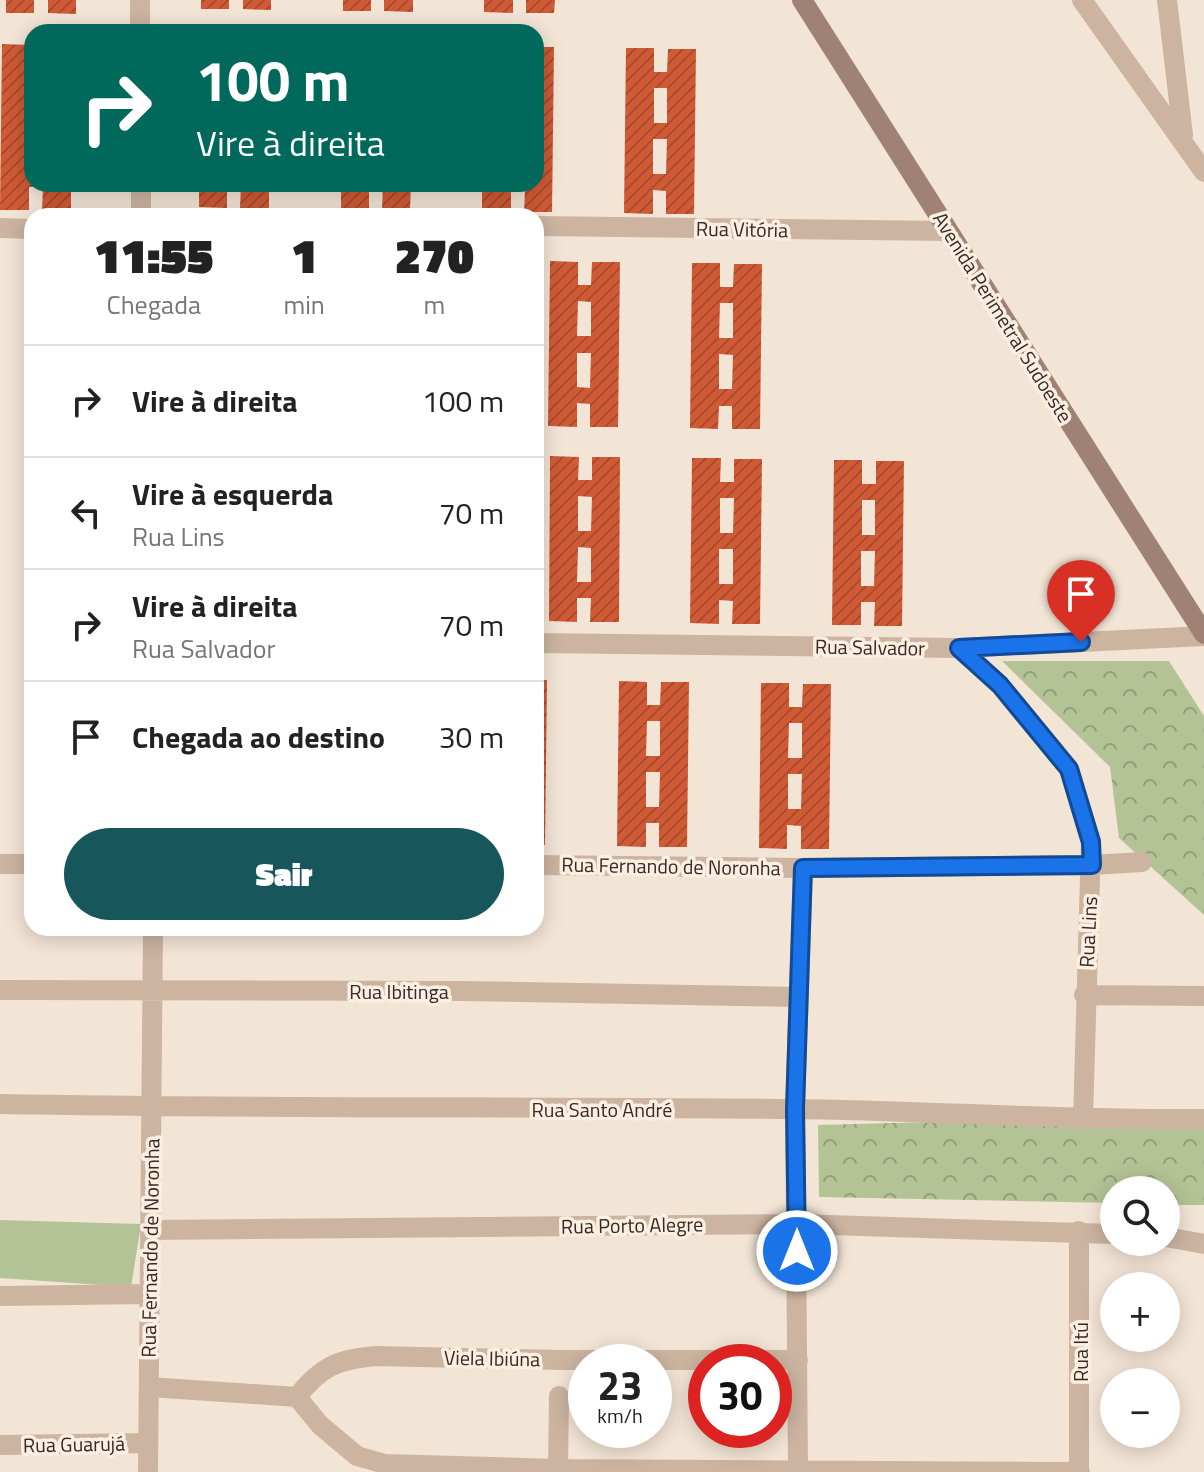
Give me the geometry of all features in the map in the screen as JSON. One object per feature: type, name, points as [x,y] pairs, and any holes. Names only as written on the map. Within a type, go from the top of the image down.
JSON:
[{"type":"main road","name":"Avenida Perimetral Sudoeste","points":[[802,0],[1204,635]]},
{"type":"street","points":[[140,0],[140,24]]},
{"type":"street","points":[[1082,0],[1204,172]]},
{"type":"street","points":[[1167,0],[1183,139]]},
{"type":"street","name":"Rua Vitória","points":[[544,226],[948,231]]},
{"type":"street","points":[[0,228],[24,229]]},
{"type":"street","name":"Rua Salvador","points":[[544,643],[959,648],[1204,635]]},
{"type":"street","name":"Rua Lins","points":[[959,648],[1000,685],[1069,769],[1091,842],[1084,995],[1083,1120]]},
{"type":"street","name":"Rua Fernando de Noronha","points":[[544,865],[803,868],[1142,862]]},
{"type":"street","points":[[0,864],[24,864]]},
{"type":"street","points":[[798,1469],[795,1109],[803,868]]},
{"type":"street","name":"Rua Fernando de Noronha","points":[[148,1472],[153,936]]},
{"type":"street","name":"Rua Ibitinga","points":[[0,990],[463,991],[799,997]]},
{"type":"street","points":[[1084,995],[1204,996]]},
{"type":"street","name":"Rua Santo André","points":[[0,1104],[795,1109],[1083,1120],[1204,1119]]},
{"type":"street","name":"Rua Porto Alegre","points":[[149,1230],[797,1224],[1100,1233]]},
{"type":"street","name":"Rua Itú","points":[[1079,1231],[1080,1472]]},
{"type":"street","points":[[1180,1240],[1204,1244]]},
{"type":"street","points":[[0,1296],[148,1294]]},
{"type":"street","name":"Viela Ibiúna","points":[[297,1397],[323,1369],[352,1358],[376,1356],[798,1360]]},
{"type":"street","points":[[149,1387],[297,1397],[320,1425],[357,1456],[385,1464],[558,1470],[1080,1472]]},
{"type":"street","points":[[558,1470],[559,1396]]},
{"type":"street","name":"Rua Guarujá","points":[[0,1445],[148,1443]]},
{"type":"green space","points":[[1002,661],[1169,661],[1204,716],[1204,915],[1119,838],[1110,767]]},
{"type":"green space","points":[[1204,1115],[1204,1205],[1180,1205],[1180,1176],[1100,1176],[1100,1203],[819,1197],[818,1125]]},
{"type":"green space","points":[[0,1220],[141,1224],[131,1287],[0,1278]]},
{"type":"building","points":[[6,0],[34,0],[34,13],[6,13]]},
{"type":"building","points":[[48,0],[76,0],[76,14],[48,13]]},
{"type":"building","points":[[201,0],[229,0],[229,9],[201,9]]},
{"type":"building","points":[[243,0],[271,0],[271,10],[243,9]]},
{"type":"building","points":[[343,0],[371,0],[371,11],[343,11]]},
{"type":"building","points":[[384,0],[413,0],[413,12],[384,11]]},
{"type":"building","points":[[484,0],[513,0],[513,13],[484,12]]},
{"type":"building","points":[[526,0],[555,0],[554,13],[526,13]]},
{"type":"building","points":[[2,44],[24,45],[24,192],[29,192],[29,208],[0,210]]},
{"type":"building","points":[[544,47],[554,47],[552,212],[544,212],[544,208],[524,208],[525,192],[544,192]]},
{"type":"building","points":[[626,48],[654,48],[654,72],[667,72],[668,49],[696,49],[694,214],[666,214],[666,191],[653,190],[653,214],[624,213]],"holes":[[[654,88],[667,88],[667,123],[654,123]],[[653,139],[667,139],[666,174],[653,174]]]},
{"type":"building","points":[[43,192],[71,192],[71,208],[42,208]]},
{"type":"building","points":[[199,192],[227,192],[227,208],[199,207]]},
{"type":"building","points":[[241,192],[269,192],[269,208],[240,208]]},
{"type":"building","points":[[341,192],[369,192],[369,208],[341,208]]},
{"type":"building","points":[[383,192],[411,192],[410,208],[382,208]]},
{"type":"building","points":[[482,192],[511,192],[511,208],[482,208]]},
{"type":"building","points":[[550,261],[578,262],[578,285],[591,285],[592,262],[620,262],[618,427],[590,427],[590,404],[577,403],[577,427],[548,426]],"holes":[[[578,301],[591,302],[591,336],[577,336]],[[577,353],[591,353],[590,388],[577,387]]]},
{"type":"building","points":[[692,263],[720,263],[720,287],[733,287],[734,264],[762,264],[760,429],[732,429],[732,406],[719,406],[718,429],[690,428]],"holes":[[[720,303],[733,303],[733,338],[719,338]],[[719,354],[733,355],[732,389],[719,389]]]},
{"type":"building","points":[[550,456],[579,457],[578,480],[592,480],[592,457],[620,457],[619,622],[590,622],[591,598],[577,598],[577,622],[549,621]],"holes":[[[578,496],[592,497],[591,531],[578,531]],[[578,547],[591,548],[591,582],[577,582]]]},
{"type":"building","points":[[692,458],[721,458],[720,482],[734,482],[734,459],[762,459],[760,624],[732,624],[733,601],[719,600],[719,624],[690,623]],"holes":[[[720,498],[734,498],[733,533],[720,533]],[[719,549],[733,549],[733,584],[719,584]]]},
{"type":"building","points":[[834,460],[862,460],[862,484],[876,484],[876,461],[904,461],[902,626],[874,626],[875,602],[861,602],[861,625],[832,625]],"holes":[[[862,500],[875,500],[875,535],[862,535]],[[861,551],[875,551],[874,586],[861,586]]]},
{"type":"building","points":[[544,680],[547,680],[545,845]]},
{"type":"building","points":[[619,681],[647,682],[647,705],[660,705],[661,682],[689,682],[687,847],[659,847],[659,823],[646,823],[646,847],[617,846]],"holes":[[[647,721],[660,721],[660,756],[646,756]],[[646,772],[660,772],[659,807],[646,807]]]},
{"type":"building","points":[[761,683],[789,683],[789,707],[802,707],[803,684],[831,684],[829,849],[801,849],[801,826],[787,825],[787,849],[759,848]],"holes":[[[789,723],[802,723],[802,758],[788,758]],[[788,774],[802,774],[801,809],[788,809]]]},
{"type":"route","points":[[797,1251],[795,1109],[803,868],[1092,865],[1091,842],[1069,769],[1000,685],[959,648],[1081,642]]}]
